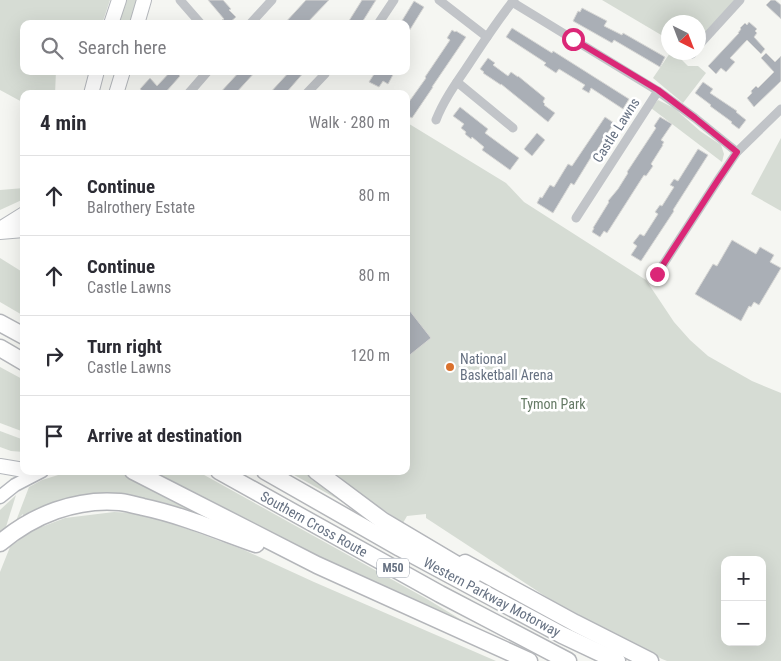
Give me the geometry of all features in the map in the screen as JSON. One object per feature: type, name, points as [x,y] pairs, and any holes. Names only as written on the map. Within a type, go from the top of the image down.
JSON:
[{"type":"highway","points":[[0,323],[20,334]]},
{"type":"highway","points":[[0,348],[20,360]]},
{"type":"highway","name":"M50","points":[[141,475],[317,565],[530,661]]},
{"type":"highway","name":"Southern Cross Route","points":[[226,475],[440,594],[568,661]]},
{"type":"highway","name":"Western Parkway Motorway","points":[[272,475],[417,557],[562,635],[614,659]]},
{"type":"highway","name":"M50","points":[[321,475],[390,525],[564,627],[614,659]]},
{"type":"highway","name":"M50","points":[[354,500],[575,623],[650,661]]},
{"type":"highway","name":"M50","points":[[0,543],[22,526],[55,510],[96,502],[121,502],[164,511],[317,565]]},
{"type":"main road","points":[[112,20],[119,0]]},
{"type":"main road","points":[[138,20],[144,0]]},
{"type":"main road","points":[[92,90],[96,75]]},
{"type":"main road","points":[[117,90],[122,75]]},
{"type":"main road","points":[[0,231],[20,217]]},
{"type":"main road","points":[[0,231],[20,230]]},
{"type":"main road","points":[[0,466],[20,469]]},
{"type":"main road","points":[[0,497],[15,485],[34,475]]},
{"type":"street","points":[[180,0],[198,20]]},
{"type":"street","points":[[254,20],[272,0]]},
{"type":"street","points":[[381,20],[394,0]]},
{"type":"street","points":[[439,0],[487,37]]},
{"type":"street","points":[[706,37],[740,0]]},
{"type":"street","points":[[436,120],[457,82],[513,1],[658,90]]},
{"type":"street","points":[[191,90],[205,75]]},
{"type":"street","points":[[310,90],[324,75]]},
{"type":"street","points":[[457,82],[513,128]]},
{"type":"street","name":"Castle Lawns","points":[[576,218],[658,90],[737,152]]},
{"type":"street","points":[[657,274],[737,152],[781,109]]},
{"type":"green space","points":[[0,0],[110,0],[103,20],[20,20],[20,75],[56,75],[55,90],[20,90],[20,101],[0,90]]},
{"type":"green space","points":[[126,0],[138,0],[131,20],[119,20]]},
{"type":"green space","points":[[602,0],[736,0],[706,32],[706,15],[661,15],[661,35]]},
{"type":"green space","points":[[665,60],[682,60],[688,66],[698,66],[706,73],[683,103],[653,78]]},
{"type":"green space","points":[[658,100],[674,108],[700,131],[721,145],[724,154],[722,162],[651,108]]},
{"type":"green space","name":"Tymon Park","points":[[410,124],[506,183],[524,202],[646,280],[674,322],[708,356],[752,381],[781,393],[781,661],[667,661],[551,600],[426,518],[426,514],[407,516],[403,523],[355,491],[337,475],[410,475]]},
{"type":"green space","points":[[781,138],[781,211],[751,194]]},
{"type":"green space","points":[[20,188],[20,201],[0,210],[0,190]]},
{"type":"green space","points":[[0,258],[20,270],[20,314],[0,302]]},
{"type":"green space","points":[[0,367],[20,378],[20,430],[0,423]]},
{"type":"green space","points":[[0,431],[20,438],[20,452],[0,447]]},
{"type":"green space","points":[[58,475],[131,475],[218,520],[145,500],[23,519],[23,514],[16,521],[29,487],[42,480]]},
{"type":"green space","points":[[158,475],[204,475],[427,599],[483,633],[319,560]]},
{"type":"green space","points":[[294,475],[312,475],[361,512]]},
{"type":"green space","points":[[16,495],[5,530],[0,535],[0,510]]},
{"type":"green space","points":[[114,512],[136,513],[166,521],[244,550],[496,661],[0,661],[0,572],[10,547],[36,529],[65,518]]},
{"type":"building","points":[[208,0],[223,0],[236,17],[233,20],[222,20],[224,19]]},
{"type":"building","points":[[306,0],[329,0],[310,20],[288,20]]},
{"type":"building","points":[[362,0],[376,0],[364,20],[350,20]]},
{"type":"building","points":[[771,0],[775,0],[781,5],[781,19],[766,5]]},
{"type":"building","points":[[414,1],[424,7],[410,30],[410,20],[402,20]]},
{"type":"building","points":[[582,8],[607,21],[604,26],[622,35],[623,33],[661,55],[661,60],[664,60],[660,67],[614,40],[612,43],[573,21],[578,11],[580,12]]},
{"type":"building","points":[[749,22],[757,29],[754,37],[765,49],[761,54],[747,40],[730,58],[735,62],[726,72],[721,68],[716,74],[708,66],[739,33],[740,28]]},
{"type":"building","points":[[512,28],[552,53],[553,51],[629,99],[623,109],[591,88],[589,93],[582,89],[585,85],[559,69],[556,73],[544,65],[546,63],[506,37]]},
{"type":"building","points":[[452,30],[466,37],[412,118],[410,117],[410,100],[450,40],[447,38]]},
{"type":"building","points":[[766,53],[775,62],[781,56],[781,81],[754,107],[747,98],[752,93],[751,91],[756,86],[758,88],[774,72],[761,58]]},
{"type":"building","points":[[488,58],[495,63],[493,65],[508,76],[511,72],[518,76],[545,98],[544,105],[555,113],[548,122],[501,84],[483,73],[480,69]]},
{"type":"building","points":[[167,75],[180,76],[168,90],[140,89],[150,78],[157,86]]},
{"type":"building","points":[[236,75],[252,75],[239,90],[223,90]]},
{"type":"building","points":[[286,75],[302,75],[288,90],[273,90]]},
{"type":"building","points":[[373,75],[393,75],[388,84],[383,81],[379,87],[369,82]]},
{"type":"building","points":[[703,82],[713,89],[710,93],[737,111],[746,120],[739,129],[695,93]]},
{"type":"building","points":[[460,107],[488,129],[485,133],[519,158],[510,170],[482,150],[484,147],[472,137],[471,139],[465,134],[466,132],[461,128],[464,124],[453,116]]},
{"type":"building","points":[[605,117],[614,123],[574,185],[571,183],[553,213],[537,203],[550,185],[554,187],[568,164],[572,166]]},
{"type":"building","points":[[660,117],[672,124],[661,140],[664,142],[651,164],[653,166],[646,176],[644,175],[607,233],[604,231],[600,237],[592,232],[593,228],[608,201],[618,189],[656,128],[654,126]]},
{"type":"building","points":[[537,133],[545,140],[532,156],[524,149]]},
{"type":"building","points":[[698,149],[708,155],[641,261],[631,255],[637,246],[633,243],[640,234],[644,236],[658,214],[655,212],[660,205],[662,206],[674,187],[670,185],[674,179],[678,181]]},
{"type":"building","points":[[732,240],[756,254],[760,247],[774,255],[770,262],[781,268],[759,305],[754,302],[751,307],[749,306],[741,321],[695,294],[713,264],[717,266]]},
{"type":"building","name":"National Basketball Arena","points":[[410,311],[431,338],[410,355]]},
{"type":"place","name":"National Basketball Arena","points":[[450,367]]},
{"type":"route","points":[[573,39],[658,90],[737,152],[657,274]]}]
